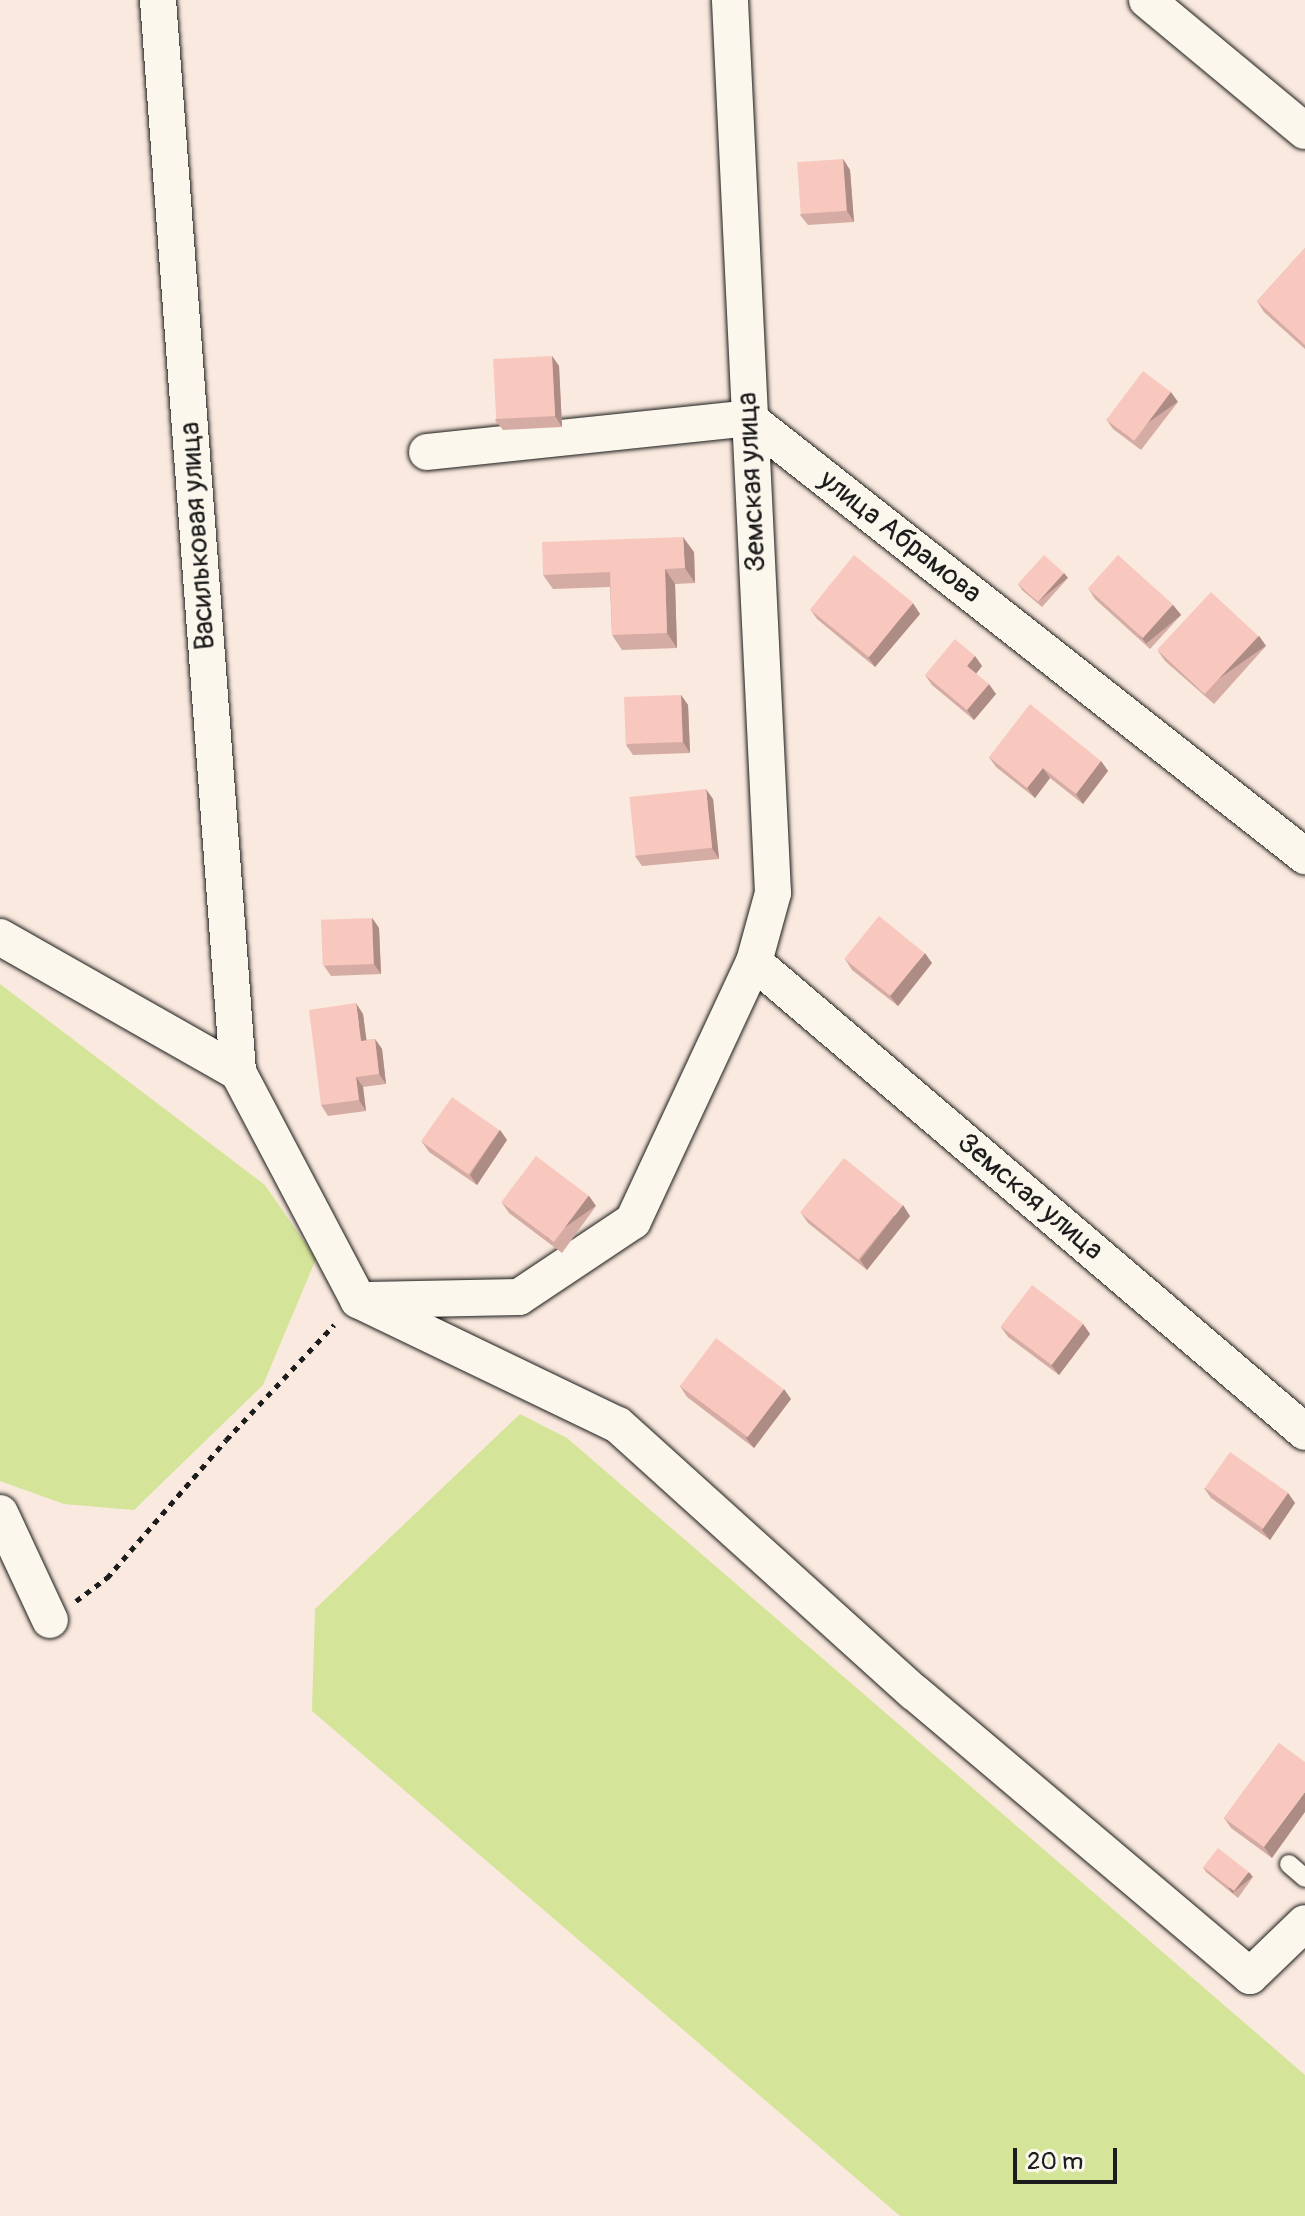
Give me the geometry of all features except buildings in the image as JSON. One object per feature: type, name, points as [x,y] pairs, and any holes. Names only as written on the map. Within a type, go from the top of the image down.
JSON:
[{"type":"street","name":"Васильковая улица","points":[[158,0],[238,1072]]},
{"type":"street","name":"Земская улица","points":[[358,1300],[519,1297],[633,1221],[754,962],[773,893],[730,0]]},
{"type":"street","points":[[1147,0],[1305,131]]},
{"type":"street","points":[[427,452],[748,418]]},
{"type":"street","name":"улица Абрамова","points":[[748,418],[1305,856]]},
{"type":"street","points":[[0,937],[238,1072],[358,1300],[618,1425],[914,1692],[1250,1976],[1305,1923]]},
{"type":"street","name":"Земская улица","points":[[754,962],[1305,1432]]},
{"type":"street","points":[[0,1513],[50,1620]]},
{"type":"lane","points":[[1289,1864],[1305,1878]]},
{"type":"path","points":[[50,1620],[107,1578],[226,1440],[358,1300]]},
{"type":"green space","points":[[0,984],[265,1185],[316,1259],[263,1385],[134,1510],[64,1504],[0,1481]]},
{"type":"green space","points":[[520,1414],[567,1438],[1305,2075],[1305,2216],[900,2216],[312,1711],[315,1609]]}]
